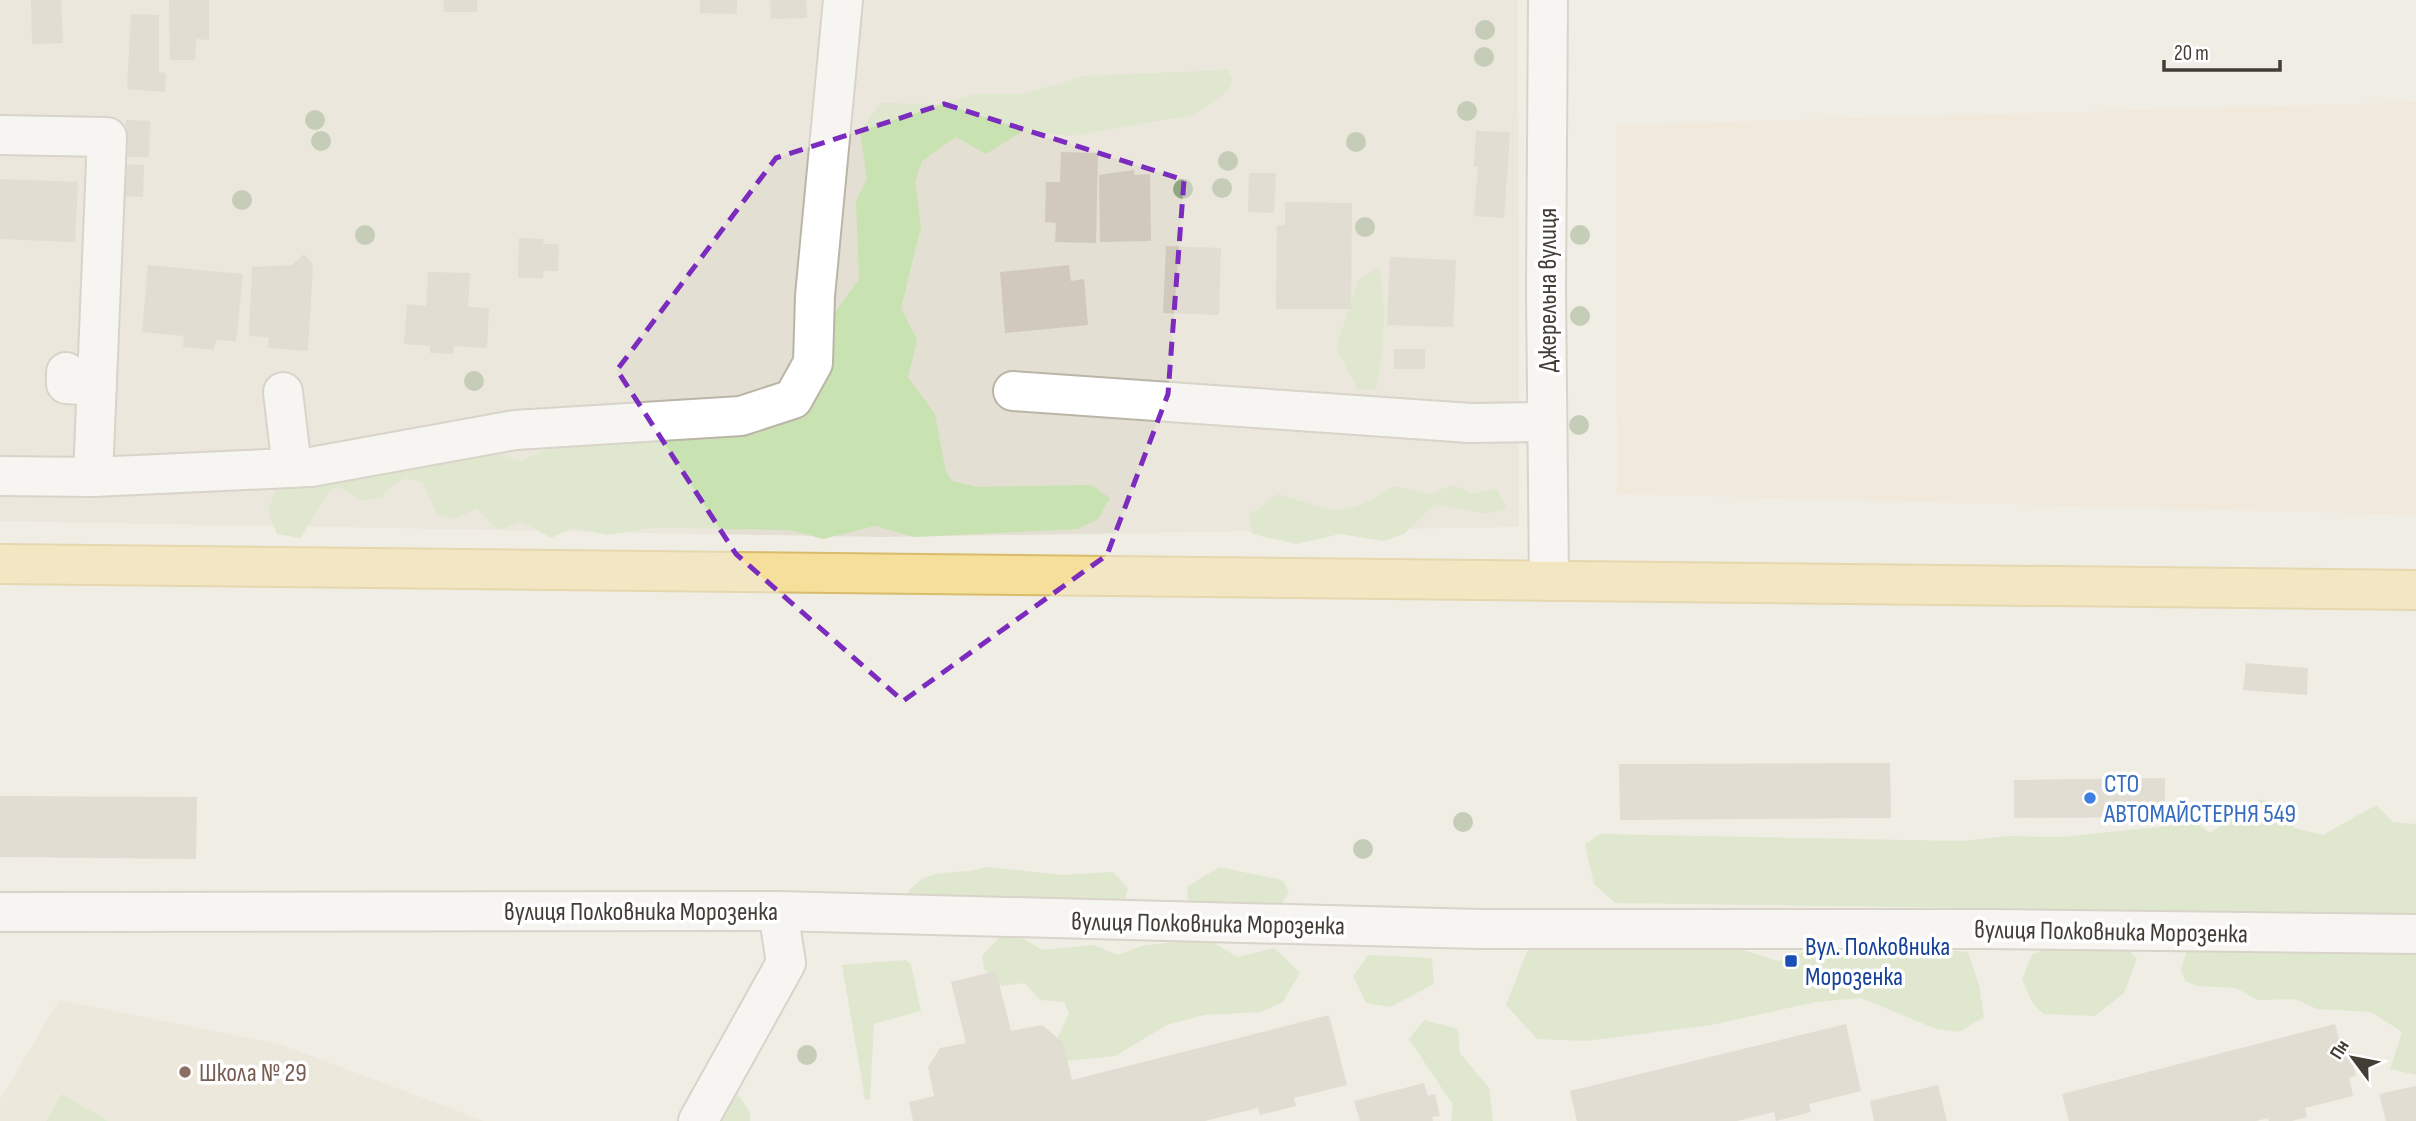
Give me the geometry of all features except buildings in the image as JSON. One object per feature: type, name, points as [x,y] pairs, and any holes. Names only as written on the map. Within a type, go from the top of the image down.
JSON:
[{"type":"main road","points":[[0,564],[2416,590]]},
{"type":"street","points":[[0,475],[93,477],[311,467],[515,430],[741,416],[793,399],[813,363],[816,296],[843,0]]},
{"type":"street","name":"Джерельна вулиця","points":[[1548,0],[1546,422],[1549,581]]},
{"type":"street","points":[[0,135],[107,137],[81,379],[93,477]]},
{"type":"street","points":[[1013,391],[1470,423],[1546,422]]},
{"type":"street","points":[[283,392],[292,468]]},
{"type":"street","points":[[698,1121],[786,963],[778,911]]},
{"type":"street","name":"вулиця Полковника Морозенка","points":[[0,912],[778,911],[1467,929],[1965,929],[2416,934]]},
{"type":"highlighted area","points":[[944,104],[1184,180],[1168,394],[1107,555],[903,701],[736,554],[617,370],[776,158]]},
{"type":"shaded area","points":[[0,0],[1518,0],[1519,527],[881,537],[0,521]]},
{"type":"shaded area","points":[[2416,102],[2416,515],[1617,494],[1616,125]]},
{"type":"shaded area","name":"Школа № 29","points":[[59,1000],[280,1044],[484,1121],[0,1121],[0,1100]]},
{"type":"green space","points":[[1228,70],[1233,81],[1228,91],[1193,115],[1072,136],[1025,130],[986,154],[956,137],[922,161],[915,182],[921,227],[901,308],[917,340],[908,377],[935,414],[946,472],[952,481],[978,487],[1091,485],[1110,498],[1098,519],[1078,529],[915,537],[875,526],[823,539],[790,530],[652,528],[607,535],[573,528],[551,538],[521,521],[499,530],[477,508],[456,519],[437,514],[423,483],[406,478],[391,486],[382,498],[361,500],[338,486],[326,495],[301,538],[277,534],[268,511],[276,490],[299,475],[477,447],[521,461],[569,440],[750,432],[808,413],[829,356],[816,338],[859,279],[856,201],[867,179],[860,131],[881,103],[940,104],[974,94],[1024,94],[1084,76]]},
{"type":"green space","points":[[1379,267],[1384,313],[1379,374],[1376,389],[1358,390],[1336,347],[1359,279]]},
{"type":"green space","points":[[1453,485],[1473,494],[1496,488],[1507,508],[1486,514],[1435,504],[1404,534],[1384,541],[1340,534],[1296,544],[1252,534],[1249,515],[1278,494],[1337,510],[1361,505],[1393,486],[1429,494]]},
{"type":"green space","points":[[2261,799],[2282,807],[2294,828],[2323,835],[2376,805],[2393,822],[2416,824],[2416,914],[1615,903],[1594,884],[1585,844],[1600,834],[1962,841],[2008,836],[2062,837],[2196,823],[2210,833]]},
{"type":"green space","points":[[987,867],[1062,875],[1113,872],[1128,889],[1123,908],[914,910],[908,893],[924,878]]},
{"type":"green space","points":[[1219,867],[1282,880],[1289,891],[1278,911],[1197,906],[1188,899],[1187,887]]},
{"type":"green space","points":[[2416,931],[2416,1075],[2390,1069],[2402,1032],[2371,1012],[2317,1009],[2295,999],[2258,1000],[2236,988],[2197,986],[2185,981],[2181,970],[2188,945]]},
{"type":"green space","points":[[999,938],[1022,938],[1043,950],[1094,945],[1118,955],[1141,946],[1205,938],[1238,957],[1274,948],[1300,973],[1283,1002],[1261,1012],[1204,1015],[1167,1025],[1115,1056],[1067,1061],[1058,1037],[1069,1013],[1064,1002],[1040,1000],[1025,983],[1002,986],[984,969],[982,956]]},
{"type":"green space","points":[[1585,939],[1724,944],[1778,961],[1831,942],[1875,942],[1968,952],[1979,985],[1984,1017],[1959,1032],[1936,1029],[1861,998],[1816,1002],[1711,1025],[1586,1041],[1537,1039],[1506,1005],[1527,951]]},
{"type":"green space","points":[[2058,944],[2126,948],[2137,959],[2124,993],[2095,1016],[2043,1014],[2032,1002],[2022,979],[2032,955]]},
{"type":"green space","points":[[1368,955],[1432,958],[1434,984],[1390,1007],[1366,1003],[1353,976]]},
{"type":"green space","points":[[905,960],[911,964],[921,1011],[874,1024],[870,1100],[865,1099],[842,965]]},
{"type":"green space","points":[[1424,1020],[1458,1029],[1460,1053],[1489,1088],[1493,1121],[1451,1121],[1453,1105],[1409,1039]]},
{"type":"green space","points":[[736,1092],[750,1112],[750,1121],[700,1121],[710,1105]]},
{"type":"green space","points":[[62,1094],[108,1121],[46,1121]]},
{"type":"place","name":"СТО АВТОМАЙСТЕРНЯ 549","points":[[2090,798]]},
{"type":"place","name":"Вул. Полковника Морозенка","points":[[1791,961]]},
{"type":"place","name":"Школа № 29","points":[[185,1072]]}]
